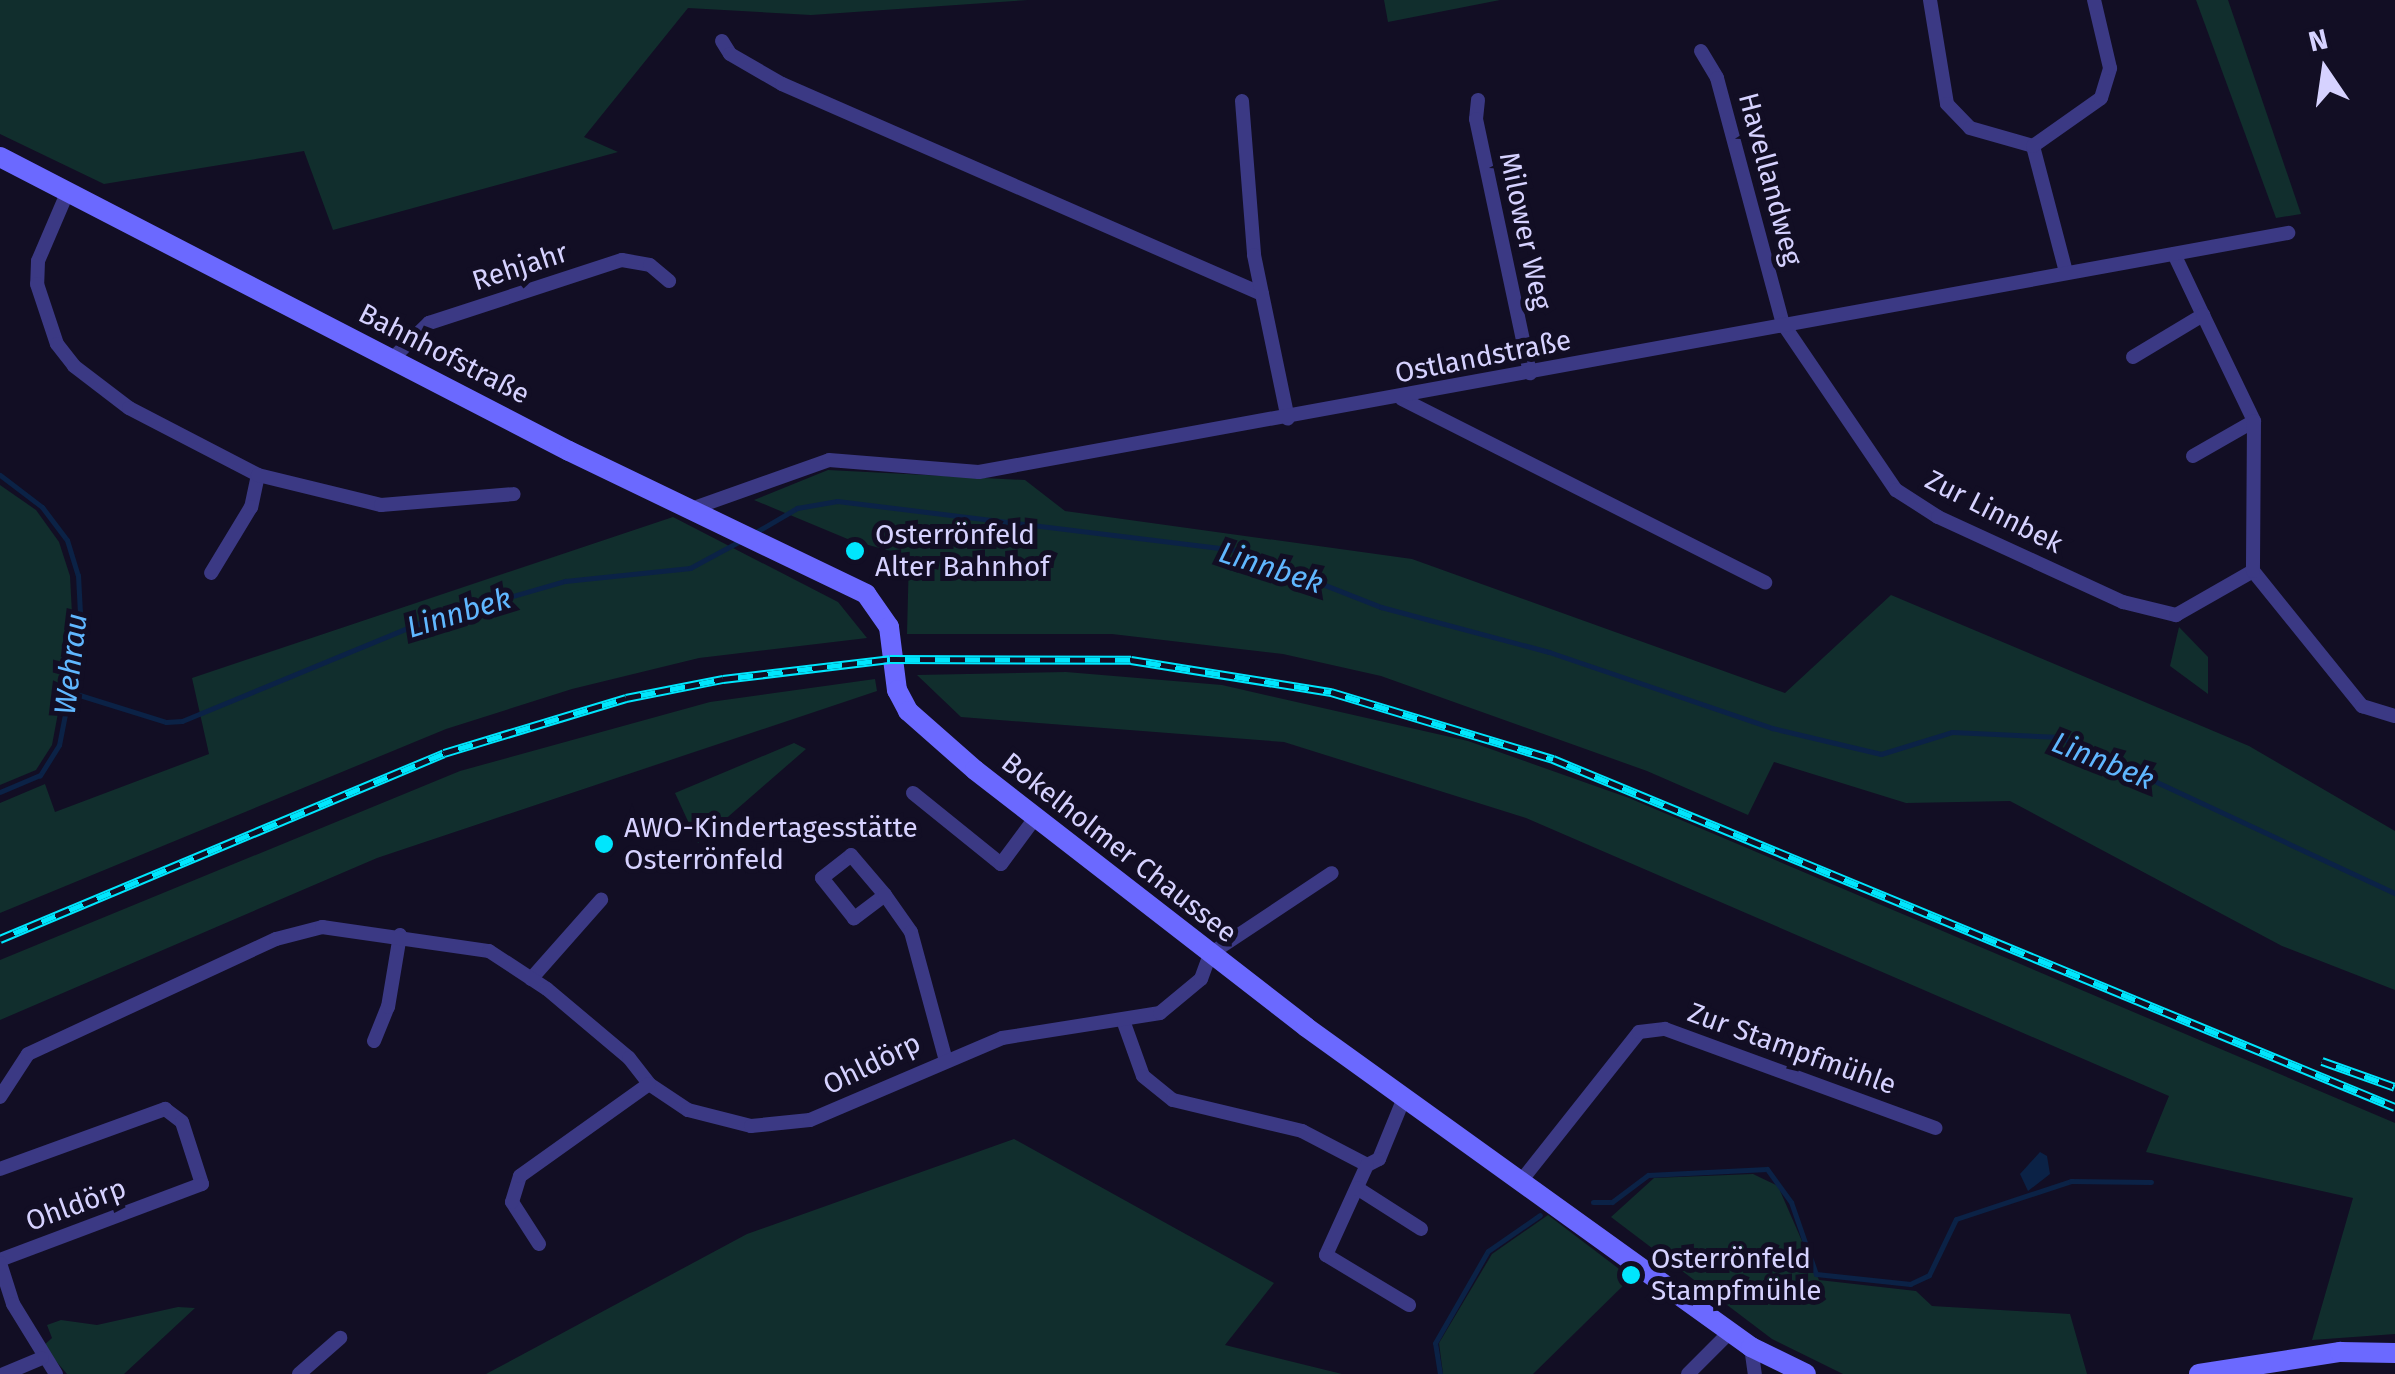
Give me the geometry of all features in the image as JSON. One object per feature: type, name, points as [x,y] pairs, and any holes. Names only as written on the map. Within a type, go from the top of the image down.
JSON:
[{"type":"main road","name":"Bahnhofstraße","points":[[0,157],[691,510],[866,594]]},
{"type":"main road","name":"Bokelholmer Chaussee","points":[[866,594],[888,627],[897,690],[908,711],[1035,818],[1404,1098],[1750,1346],[1806,1374]]},
{"type":"main road","points":[[2199,1374],[2324,1354],[2395,1353]]},
{"type":"street","points":[[1930,0],[1947,104],[1970,128],[2033,146]]},
{"type":"street","points":[[2033,146],[2101,98],[2110,68],[2094,0]]},
{"type":"street","points":[[726,47],[782,84],[1262,294]]},
{"type":"street","name":"Havellandweg","points":[[1701,50],[1717,78],[1783,324]]},
{"type":"street","points":[[1242,100],[1262,294],[1288,419]]},
{"type":"street","name":"Milower Weg","points":[[1478,100],[1476,119],[1530,372]]},
{"type":"street","points":[[2033,146],[2066,272]]},
{"type":"street","points":[[68,192],[38,272],[38,302],[57,344],[87,377],[129,408],[258,474],[380,505],[514,494]]},
{"type":"street","name":"Ostlandstraße","points":[[691,510],[829,460],[979,472],[1288,419],[2288,232]]},
{"type":"street","points":[[2174,254],[2254,422],[2253,572],[2362,706],[2395,716]]},
{"type":"street","name":"Rehjahr","points":[[394,357],[430,323],[622,260],[650,265],[669,281]]},
{"type":"street","points":[[2132,358],[2203,315]]},
{"type":"street","name":"Zur Linnbek","points":[[1783,324],[1896,490],[1938,517],[2123,602],[2176,616],[2253,572]]},
{"type":"street","points":[[1401,398],[1764,582]]},
{"type":"street","points":[[2193,456],[2254,422]]},
{"type":"street","points":[[210,573],[251,507],[258,474]]},
{"type":"street","points":[[913,793],[1000,864],[1035,818]]},
{"type":"street","points":[[884,895],[854,918],[822,878],[851,855],[884,895],[911,932],[945,1057]]},
{"type":"street","points":[[1210,954],[1332,873]]},
{"type":"street","points":[[531,979],[601,900]]},
{"type":"street","name":"Ohldörp","points":[[0,1097],[28,1054],[276,939],[322,927],[400,934],[489,951],[531,979],[629,1058],[648,1084],[688,1110],[751,1126],[841,1110],[945,1057],[1002,1038],[1124,1023],[1160,1013],[1201,979],[1210,954]]},
{"type":"street","points":[[374,1041],[388,1007],[400,934]]},
{"type":"street","points":[[1124,1023],[1143,1076],[1173,1100],[1302,1131],[1367,1165]]},
{"type":"street","name":"Zur Stampfmühle","points":[[1521,1181],[1639,1032],[1665,1029],[1935,1128]]},
{"type":"street","points":[[539,1244],[512,1202],[520,1176],[648,1084]]},
{"type":"street","points":[[1404,1098],[1380,1159],[1367,1165],[1326,1255],[1409,1304]]},
{"type":"street","name":"Ohldörp","points":[[0,1169],[165,1108],[182,1122],[202,1184],[0,1261],[12,1304],[42,1358],[56,1374]]},
{"type":"street","points":[[1357,1188],[1421,1229]]},
{"type":"street","points":[[1688,1374],[1724,1327]]},
{"type":"street","points":[[298,1374],[340,1338]]},
{"type":"street","points":[[1750,1346],[1755,1374]]},
{"type":"street","points":[[4,1374],[42,1358]]},
{"type":"green space","points":[[0,0],[1028,0],[811,15],[688,8],[584,137],[618,152],[333,230],[304,151],[104,184],[0,134]]},
{"type":"green space","points":[[1384,0],[1500,0],[1388,22]]},
{"type":"green space","points":[[2196,0],[2228,0],[2301,214],[2276,218]]},
{"type":"green space","points":[[828,470],[1025,480],[1065,511],[1412,559],[1785,693],[1891,595],[2249,746],[2395,831],[2395,990],[2282,946],[2010,801],[1906,803],[1774,762],[1748,815],[1647,771],[1381,676],[1283,654],[1112,634],[907,634],[909,556],[850,540],[754,500]]},
{"type":"green space","points":[[0,485],[36,510],[59,542],[70,576],[73,633],[52,745],[36,770],[0,785]]},
{"type":"green space","points":[[673,517],[838,602],[867,638],[699,658],[572,689],[446,729],[0,913],[0,803],[45,784],[55,812],[209,754],[192,678]]},
{"type":"green space","points":[[2179,627],[2208,657],[2208,694],[2170,666]]},
{"type":"green space","points":[[1066,672],[1222,685],[1468,741],[1629,798],[2395,1123],[2395,1334],[2312,1340],[2353,1198],[2146,1152],[2169,1096],[1526,818],[1284,742],[961,717],[917,675]]},
{"type":"green space","points":[[875,679],[877,691],[377,858],[0,1020],[0,960],[460,771],[710,702]]},
{"type":"green space","points":[[794,743],[806,749],[698,843],[675,793]]},
{"type":"green space","points":[[1014,1139],[1274,1283],[1225,1345],[1342,1374],[486,1374],[747,1234]]},
{"type":"green space","points":[[1753,1174],[1778,1186],[1819,1280],[1916,1291],[1932,1306],[2070,1314],[2087,1374],[1843,1374],[1772,1339],[1611,1217],[1654,1178]]},
{"type":"green space","points":[[1548,1215],[1631,1278],[1533,1374],[1443,1374],[1439,1343],[1492,1254]]},
{"type":"green space","points":[[178,1307],[195,1308],[124,1374],[67,1374],[43,1346],[52,1338],[47,1325],[61,1320],[97,1325]]},
{"type":"water","points":[[2040,1152],[2047,1156],[2050,1174],[2028,1191],[2020,1174]]},
{"type":"waterway","name":"Wehrau","points":[[0,475],[42,507],[67,540],[78,575],[81,632],[59,745],[40,775],[0,792]]},
{"type":"waterway","name":"Linnbek","points":[[756,532],[797,508],[837,501],[1236,550],[1381,607],[1549,652],[1772,728],[1881,754],[1952,732],[2060,737],[2395,893]]},
{"type":"waterway","name":"Linnbek","points":[[73,693],[166,722],[182,721],[422,622],[565,581],[690,568],[742,540]]},
{"type":"waterway","points":[[1593,1202],[1612,1202],[1648,1175],[1767,1169],[1791,1202],[1816,1274],[1910,1284],[1929,1275],[1956,1219],[2071,1181],[2151,1182]]},
{"type":"waterway","points":[[1440,1374],[1435,1343],[1488,1251],[1540,1215]]},
{"type":"railway","points":[[0,939],[444,753],[626,698],[723,679],[890,659],[1131,660],[1331,692],[1553,759],[2395,1107]]},
{"type":"railway","points":[[2322,1061],[2395,1087]]},
{"type":"place","name":"Osterrönfeld Alter Bahnhof","points":[[855,551]]},
{"type":"place","name":"AWO-Kindertagesstätte Osterrönfeld","points":[[604,844]]},
{"type":"place","name":"Osterrönfeld Stampfmühle","points":[[1631,1275]]}]
